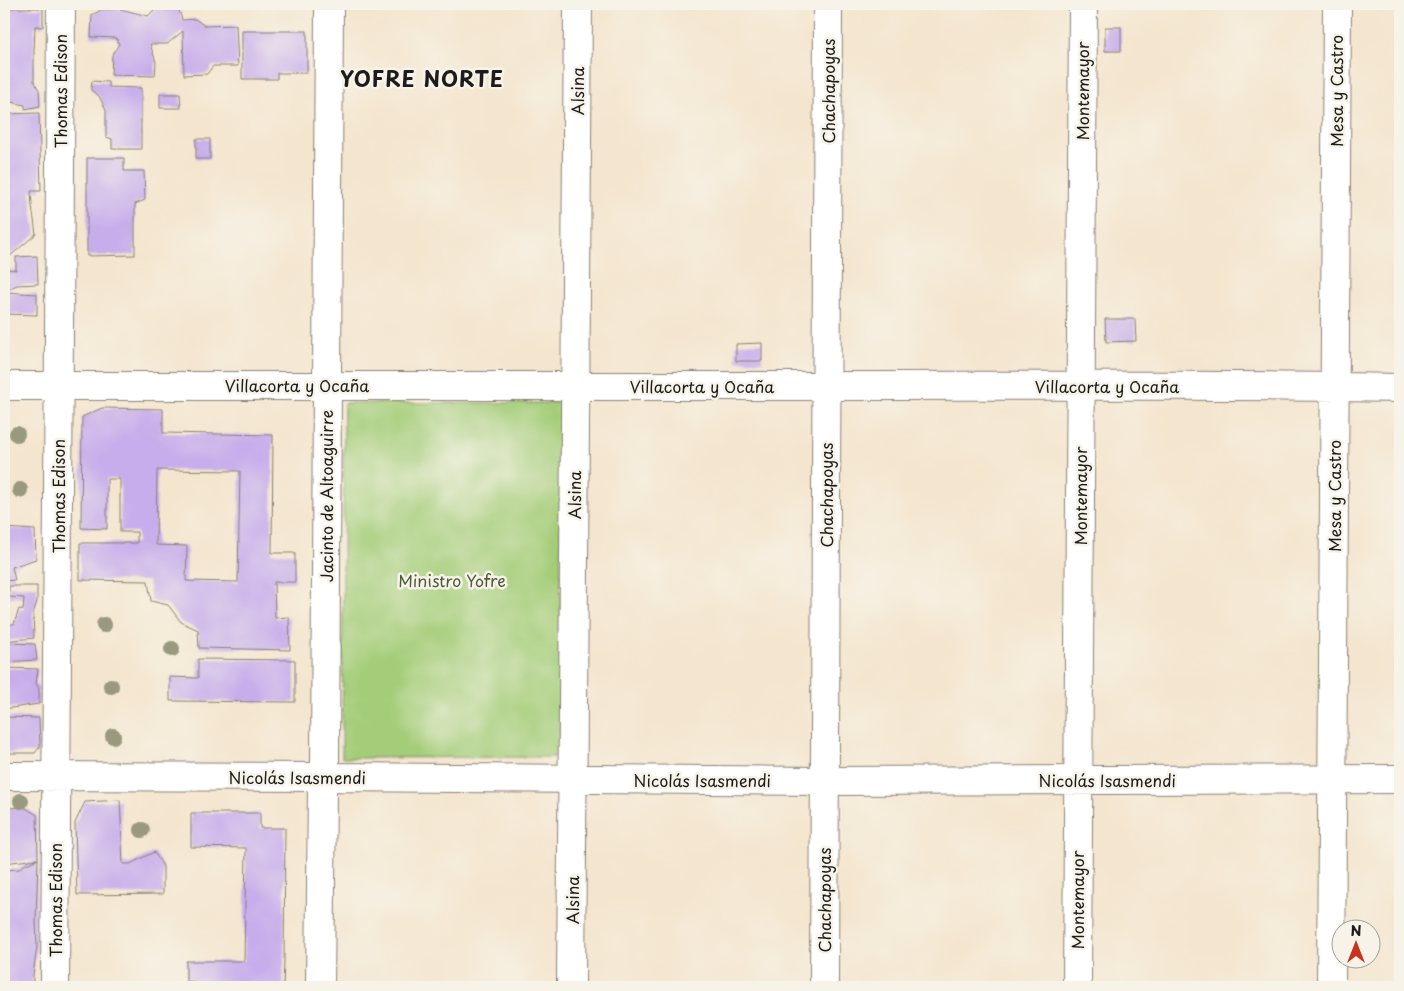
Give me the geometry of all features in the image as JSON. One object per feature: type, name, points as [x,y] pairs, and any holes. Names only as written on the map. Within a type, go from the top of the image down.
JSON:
[{"type":"street","name":"Thomas Edison","points":[[55,987],[61,4]]},
{"type":"street","name":"Jacinto de Altoaguirre","points":[[320,987],[324,777],[329,4]]},
{"type":"street","name":"Alsina","points":[[572,987],[578,4]]},
{"type":"street","name":"Chachapoyas","points":[[824,987],[828,4]]},
{"type":"street","name":"Montemayor","points":[[1077,987],[1083,4]]},
{"type":"street","name":"Mesa y Castro","points":[[1331,987],[1337,4]]},
{"type":"street","name":"Villacorta y Ocaña","points":[[4,386],[1080,385],[1400,388]]},
{"type":"street","name":"Nicolás Isasmendi","points":[[4,776],[825,781],[1400,779]]},
{"type":"green space","name":"Ministro Yofre","points":[[344,403],[560,403],[561,757],[342,758]]},
{"type":"building","points":[[4,8],[43,8],[43,27],[35,26],[34,51],[34,81],[39,90],[40,106],[25,109],[25,105],[6,101],[6,96],[4,96]]},
{"type":"building","points":[[120,9],[148,16],[154,10],[179,10],[182,20],[195,19],[205,26],[236,25],[238,66],[213,66],[207,74],[184,75],[183,31],[167,44],[150,44],[156,62],[155,76],[111,75],[112,55],[119,44],[116,38],[91,37],[92,15],[101,10]]},
{"type":"building","points":[[1105,27],[1121,27],[1121,51],[1105,51]]},
{"type":"building","points":[[242,31],[307,31],[307,73],[277,73],[277,79],[242,79]]},
{"type":"building","points":[[92,81],[108,82],[109,87],[141,88],[141,149],[112,149],[112,139],[106,137],[106,110],[99,96],[91,90]]},
{"type":"building","points":[[160,94],[180,94],[181,108],[160,108]]},
{"type":"building","points":[[39,113],[41,191],[31,191],[36,234],[9,257],[4,258],[4,114]]},
{"type":"building","points":[[196,139],[210,139],[210,159],[196,159]]},
{"type":"building","points":[[87,158],[124,158],[124,171],[144,171],[145,200],[135,204],[135,255],[87,256]]},
{"type":"building","points":[[37,256],[38,284],[17,285],[4,291],[4,269],[16,270],[16,257]]},
{"type":"building","points":[[4,292],[37,294],[37,315],[4,314]]},
{"type":"building","points":[[1105,319],[1135,319],[1136,341],[1106,342]]},
{"type":"building","points":[[762,343],[762,361],[736,361],[736,344]]},
{"type":"building","points":[[102,408],[163,409],[163,433],[273,435],[272,553],[295,553],[295,582],[274,582],[275,618],[289,617],[290,650],[199,648],[198,630],[181,622],[168,605],[151,601],[148,581],[80,580],[80,543],[137,543],[137,532],[120,532],[120,479],[107,479],[107,529],[81,528],[82,417]],"holes":[[[157,470],[240,471],[238,582],[186,581],[187,546],[156,545]]]},
{"type":"building","points":[[4,528],[35,530],[36,559],[12,567],[15,580],[4,581]]},
{"type":"building","points":[[9,586],[37,586],[37,602],[33,613],[34,638],[4,641],[4,624],[14,624],[19,609],[23,610],[24,598],[9,597]]},
{"type":"building","points":[[9,643],[35,644],[37,660],[4,662],[4,645]]},
{"type":"building","points":[[198,659],[295,660],[295,702],[170,701],[170,677],[198,678]]},
{"type":"building","points":[[4,668],[38,669],[36,683],[39,689],[39,704],[4,709]]},
{"type":"building","points":[[4,717],[39,718],[40,747],[35,753],[4,753]]},
{"type":"building","points":[[120,800],[123,864],[130,864],[154,852],[163,866],[163,894],[77,895],[75,823],[85,802]]},
{"type":"building","points":[[24,807],[37,815],[38,859],[4,863],[4,814],[8,808]]},
{"type":"building","points":[[191,813],[260,813],[260,828],[285,828],[283,987],[193,987],[193,982],[186,981],[186,961],[244,961],[246,848],[191,847]]},
{"type":"building","points":[[38,859],[37,946],[33,987],[4,987],[4,870],[19,869]]},
{"type":"district","name":"YOFRE NORTE","points":[[422,78]]}]
